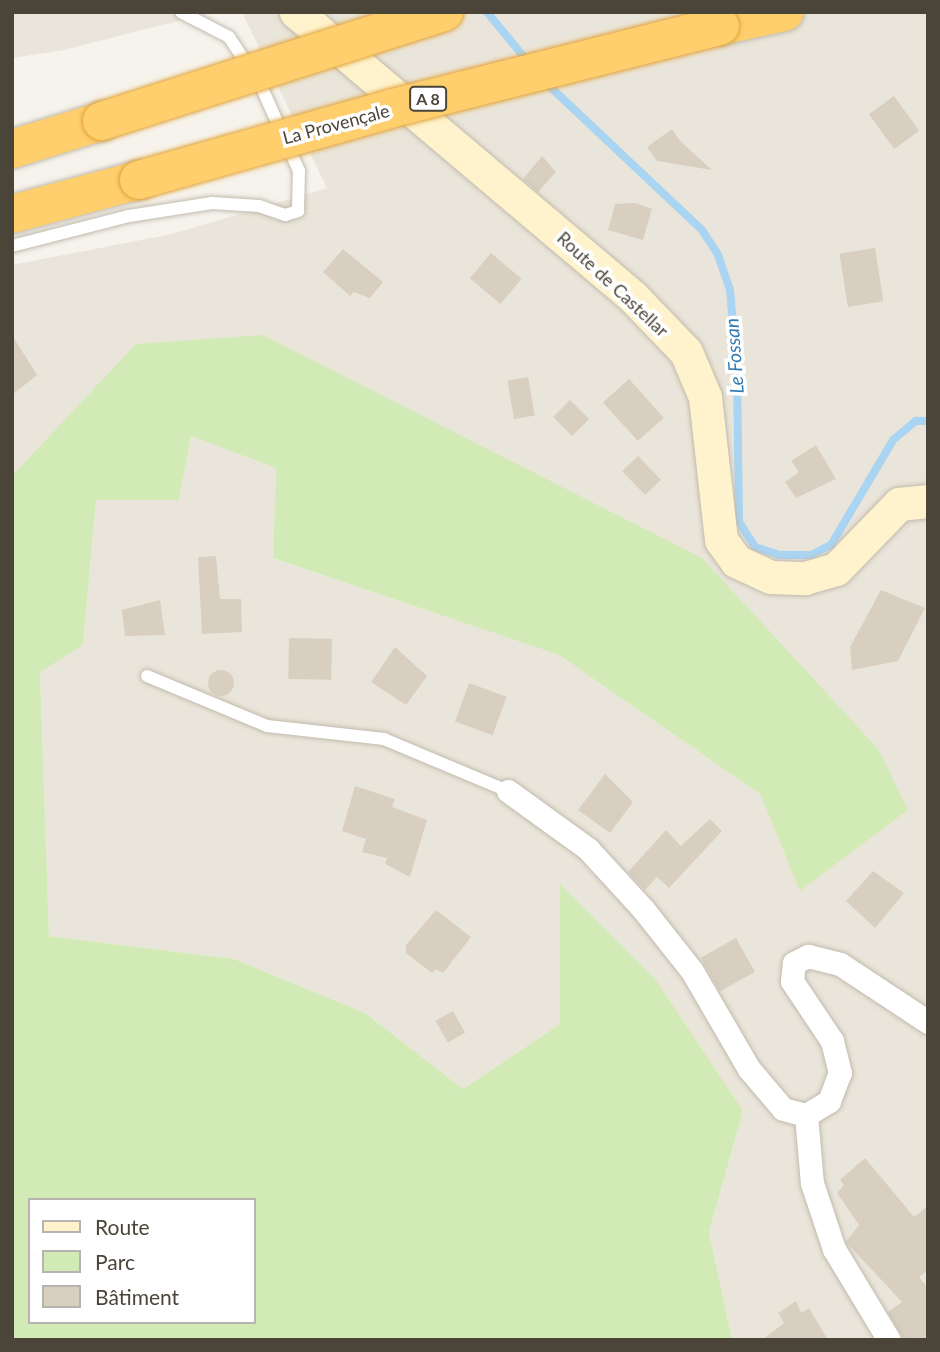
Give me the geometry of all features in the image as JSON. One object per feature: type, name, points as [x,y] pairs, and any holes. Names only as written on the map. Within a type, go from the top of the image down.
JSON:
[{"type":"highway","points":[[12,149],[443,12]]},
{"type":"highway","name":"La Provençale","points":[[12,214],[393,108],[785,12]]},
{"type":"street","name":"Route de Castellar","points":[[296,12],[632,297],[686,352],[705,397],[721,540],[736,561],[771,577],[805,578],[836,569],[899,504],[928,501]]},
{"type":"street","points":[[508,792],[588,849],[643,909],[692,971],[749,1069],[783,1108],[806,1115],[829,1101],[840,1073],[832,1041],[792,981],[794,963],[808,956],[841,964],[928,1022]]},
{"type":"street","points":[[806,1115],[812,1183],[834,1249],[890,1340]]},
{"type":"lane","points":[[12,246],[129,216],[212,203],[260,206],[285,215],[298,211],[299,170],[260,84],[229,37],[181,12]]},
{"type":"lane","points":[[147,676],[267,726],[384,738],[508,792]]},
{"type":"shaded area","points":[[12,12],[213,12],[64,50],[12,58]]},
{"type":"shaded area","points":[[242,12],[928,12],[928,1340],[732,1340],[709,1232],[743,1111],[561,885],[560,1024],[463,1089],[365,1013],[234,959],[49,936],[40,671],[83,645],[96,500],[179,500],[191,436],[276,468],[273,558],[559,655],[760,794],[800,890],[908,810],[263,335],[12,476],[12,265],[172,234],[327,188]]},
{"type":"green space","points":[[263,335],[702,558],[878,749],[908,810],[800,891],[760,794],[559,655],[273,558],[276,468],[191,436],[179,500],[96,500],[83,645],[40,672],[49,936],[234,959],[365,1013],[463,1089],[560,1024],[560,884],[655,979],[743,1111],[709,1232],[732,1340],[12,1340],[12,476],[136,344]]},
{"type":"building","points":[[894,96],[919,131],[894,149],[869,114]]},
{"type":"building","points":[[672,129],[680,141],[712,170],[657,161],[647,147]]},
{"type":"building","points":[[542,156],[556,172],[538,192],[523,179]]},
{"type":"building","points":[[635,203],[652,209],[643,240],[608,230],[615,204]]},
{"type":"building","points":[[875,248],[883,301],[848,307],[839,254]]},
{"type":"building","points":[[343,249],[383,282],[370,298],[354,292],[350,296],[323,272]]},
{"type":"building","points":[[491,253],[522,279],[500,304],[470,278]]},
{"type":"building","points":[[12,335],[37,375],[12,395]]},
{"type":"building","points":[[528,377],[535,415],[514,419],[507,381]]},
{"type":"building","points":[[629,379],[664,418],[638,441],[603,402]]},
{"type":"building","points":[[570,400],[589,419],[572,436],[553,417]]},
{"type":"building","points":[[816,445],[836,479],[796,498],[785,482],[799,472],[791,461]]},
{"type":"building","points":[[638,456],[661,480],[645,495],[622,471]]},
{"type":"building","points":[[216,556],[220,599],[241,599],[242,632],[202,634],[198,557]]},
{"type":"building","points":[[881,590],[925,608],[898,661],[852,670],[850,647]]},
{"type":"building","points":[[160,600],[165,635],[125,636],[122,610]]},
{"type":"building","points":[[289,638],[332,639],[331,680],[288,679]]},
{"type":"building","points":[[395,647],[427,676],[406,705],[371,682]]},
{"type":"building","points":[[221,670],[230,674],[234,683],[230,692],[221,696],[212,692],[208,683],[212,674]]},
{"type":"building","points":[[469,683],[507,697],[493,735],[455,722]]},
{"type":"building","points":[[605,774],[633,802],[610,833],[578,810]]},
{"type":"building","points":[[355,786],[395,799],[392,807],[427,820],[410,877],[385,864],[387,858],[362,852],[366,839],[342,831]]},
{"type":"building","points":[[710,819],[722,831],[669,888],[657,877],[645,890],[628,872],[666,830],[681,846]]},
{"type":"building","points":[[873,871],[904,893],[875,928],[846,901]]},
{"type":"building","points":[[436,910],[471,937],[443,973],[436,969],[432,973],[406,953],[406,945]]},
{"type":"building","points":[[736,938],[755,972],[720,992],[701,957]]},
{"type":"building","points":[[453,1011],[465,1033],[448,1043],[436,1021]]},
{"type":"building","points":[[865,1158],[914,1217],[928,1206],[928,1270],[919,1277],[928,1288],[928,1340],[904,1340],[888,1312],[902,1302],[846,1242],[859,1225],[837,1193],[844,1185],[840,1180]]},
{"type":"building","points":[[796,1301],[801,1313],[809,1308],[828,1340],[762,1340],[784,1323],[778,1313]]},
{"type":"waterway","name":"Le Fossan","points":[[487,12],[528,62]]},
{"type":"waterway","name":"Le Fossan","points":[[545,82],[702,230],[718,255],[730,289],[737,373],[739,522],[755,547],[779,555],[811,555],[831,545],[893,440],[916,421],[928,421]]}]
